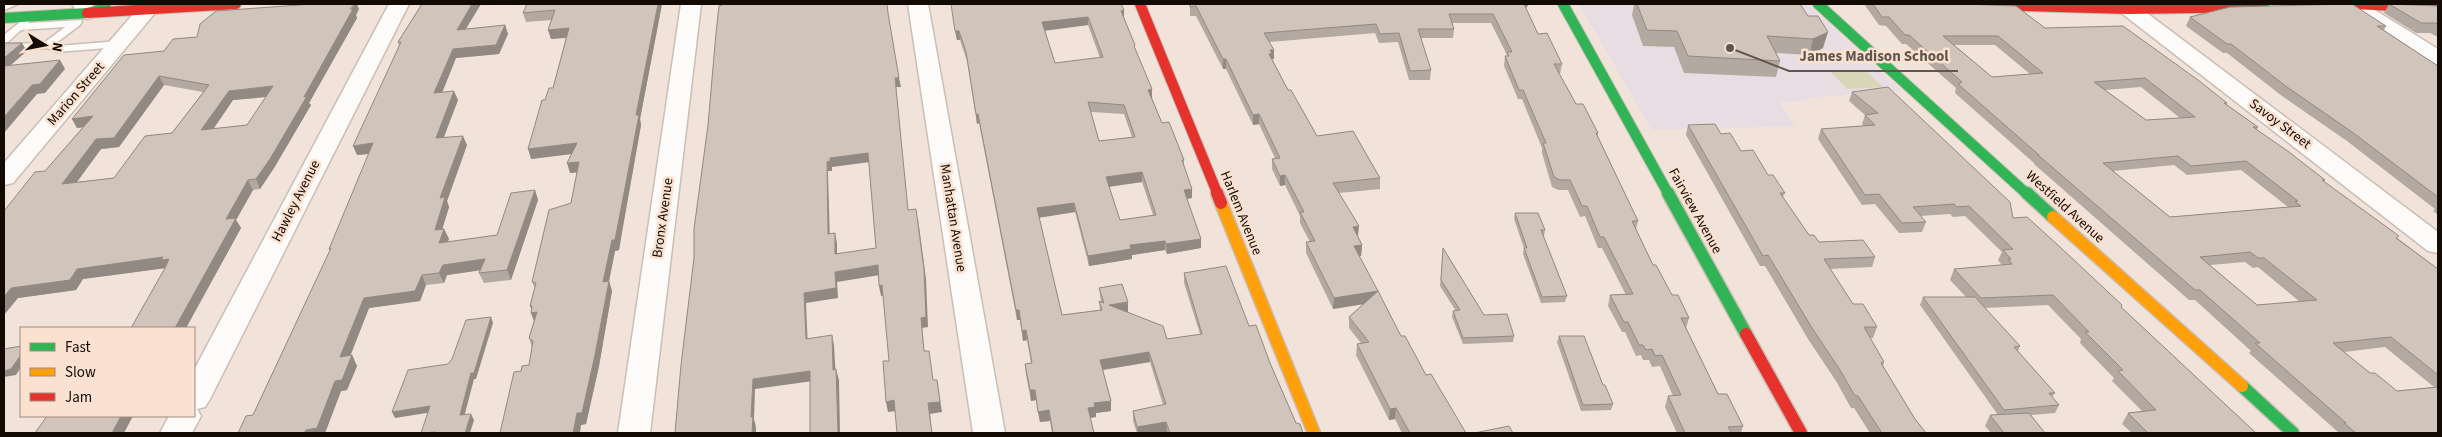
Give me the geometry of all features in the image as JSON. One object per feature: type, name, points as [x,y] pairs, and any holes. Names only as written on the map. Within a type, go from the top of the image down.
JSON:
[{"type":"street","points":[[82,13],[122,4]]},
{"type":"street","points":[[4,18],[236,4]]},
{"type":"street","name":"Hawley Avenue","points":[[195,397],[399,4]]},
{"type":"street","name":"Bronx Avenue","points":[[634,433],[691,4]]},
{"type":"street","name":"Manhattan Avenue","points":[[918,4],[988,433]]},
{"type":"street","name":"Harlem Avenue","points":[[1140,4],[1314,433]]},
{"type":"street","name":"Fairview Avenue","points":[[1563,4],[1801,433]]},
{"type":"street","name":"Westfield Avenue","points":[[1818,4],[2293,433]]},
{"type":"street","points":[[1950,4],[2125,7],[2277,6]]},
{"type":"street","points":[[2342,4],[2438,8]]},
{"type":"street","points":[[2351,4],[2438,58]]},
{"type":"street","name":"Savoy Street","points":[[2125,7],[2438,245]]},
{"type":"street","name":"Marion Street","points":[[4,178],[148,10]]},
{"type":"street","points":[[176,433],[184,417]]},
{"type":"lane","points":[[4,7],[13,4]]},
{"type":"lane","points":[[5,39],[21,32],[82,13]]},
{"type":"lane","points":[[48,45],[82,13]]},
{"type":"lane","points":[[21,32],[30,16]]},
{"type":"lane","points":[[46,34],[64,32]]},
{"type":"lane","points":[[4,48],[48,45],[56,49],[119,44]]},
{"type":"shaded area","points":[[1579,4],[1807,4],[1901,90],[1806,98],[1808,101],[1779,102],[1795,126],[1652,130]]},
{"type":"shaded area","points":[[1865,70],[1883,87],[1847,89],[1830,71]]},
{"type":"building","points":[[313,4],[354,4],[304,97],[307,96],[270,159],[256,179],[248,180],[226,219],[236,218],[176,327],[132,327],[165,268],[169,259],[161,260],[163,257],[77,269],[70,280],[11,288],[4,297],[4,211],[35,172],[45,171],[93,116],[72,119],[124,55],[164,51],[173,39],[197,37],[200,24],[216,11]],"holes":[[[159,76],[209,85],[172,133],[145,136],[114,178],[62,184],[96,139],[114,138]],[[273,86],[247,125],[201,130],[229,91]]]},
{"type":"building","points":[[422,4],[472,4],[457,30],[505,25],[496,45],[453,49],[434,93],[454,91],[436,138],[463,136],[440,198],[445,197],[435,230],[444,229],[439,243],[497,235],[511,193],[535,190],[507,270],[479,273],[485,259],[443,265],[439,273],[422,275],[415,291],[364,298],[340,357],[352,355],[342,380],[335,381],[317,428],[306,430],[304,433],[238,433],[246,416],[253,415],[331,248],[329,249],[373,143],[353,146],[401,42],[398,42]]},
{"type":"building","points":[[527,4],[658,4],[636,115],[639,115],[615,240],[612,240],[603,282],[609,281],[595,355],[582,413],[577,413],[573,433],[500,433],[514,372],[521,371],[522,366],[529,365],[533,341],[529,338],[537,312],[531,313],[532,306],[530,306],[536,283],[532,282],[549,210],[571,203],[579,162],[567,163],[577,143],[528,149],[542,100],[545,100],[549,88],[553,88],[569,28],[548,30],[555,10],[523,13]]},
{"type":"building","points":[[887,4],[899,78],[895,78],[908,210],[916,209],[924,269],[926,317],[921,318],[924,351],[929,351],[933,380],[937,380],[940,402],[928,403],[932,433],[897,433],[894,400],[886,402],[883,361],[889,361],[882,285],[879,286],[878,265],[835,272],[836,288],[804,293],[806,339],[832,335],[833,370],[836,369],[838,433],[810,433],[810,371],[753,379],[752,433],[675,433],[694,258],[694,229],[708,125],[719,6]],"holes":[[[868,153],[876,248],[835,254],[835,233],[828,234],[827,162],[830,161],[830,158]]]},
{"type":"building","points":[[951,4],[1121,4],[1124,10],[1121,11],[1152,89],[1148,90],[1162,123],[1169,122],[1184,160],[1182,160],[1192,189],[1184,190],[1201,239],[1166,244],[1165,241],[1130,245],[1131,249],[1088,256],[1074,203],[1037,208],[1062,315],[1102,310],[1099,301],[1104,303],[1099,288],[1122,284],[1128,302],[1109,305],[1163,326],[1167,339],[1202,334],[1184,273],[1226,266],[1249,326],[1256,325],[1296,423],[1300,424],[1303,433],[1170,433],[1166,422],[1137,427],[1133,411],[1166,404],[1149,352],[1100,360],[1111,401],[1094,403],[1095,407],[1088,408],[1094,433],[1053,433],[1049,410],[1038,412],[1035,390],[1030,390],[1025,364],[1032,363],[1026,330],[1022,331],[1019,310],[1016,310],[978,114],[976,114],[966,52],[959,31],[955,31]],"holes":[[[1088,17],[1103,57],[1055,63],[1042,22]],[[1088,102],[1124,105],[1135,137],[1099,141]],[[1142,172],[1156,215],[1120,220],[1106,177]]]},
{"type":"building","points":[[1190,4],[1524,4],[1538,34],[1547,33],[1562,64],[1554,64],[1576,104],[1583,104],[1598,133],[1596,133],[1638,221],[1632,221],[1653,265],[1656,265],[1672,295],[1678,295],[1689,318],[1681,318],[1718,394],[1727,394],[1743,426],[1728,427],[1732,433],[1685,433],[1668,396],[1681,395],[1662,355],[1655,356],[1652,349],[1646,350],[1643,345],[1639,345],[1628,322],[1624,322],[1610,295],[1633,294],[1604,237],[1600,237],[1587,206],[1582,206],[1570,180],[1560,180],[1554,177],[1543,143],[1546,143],[1523,90],[1519,90],[1505,56],[1509,56],[1507,52],[1512,52],[1493,14],[1449,14],[1454,29],[1418,29],[1431,70],[1410,71],[1399,33],[1380,34],[1376,24],[1264,33],[1274,50],[1270,50],[1272,53],[1269,54],[1288,90],[1291,90],[1317,136],[1353,131],[1380,178],[1333,183],[1359,226],[1353,227],[1362,245],[1354,246],[1378,291],[1334,298],[1306,242],[1315,241],[1300,212],[1304,212],[1285,175],[1280,176],[1272,159],[1280,158],[1259,114],[1253,115],[1226,59],[1223,59],[1196,6],[1190,7]]},
{"type":"building","points":[[1637,4],[1800,4],[1808,16],[1818,16],[1828,32],[1813,39],[1767,36],[1780,61],[1688,56],[1677,31],[1647,30]]},
{"type":"building","points":[[1873,4],[1963,4],[2016,6],[2045,28],[2123,26],[2198,80],[2227,103],[2224,103],[2258,127],[2253,127],[2289,152],[2325,180],[2322,180],[2399,236],[2396,238],[2438,269],[2438,375],[2391,337],[2333,343],[2370,373],[2375,373],[2397,391],[2438,387],[2438,433],[2356,433],[2255,343],[2260,343],[2200,290],[2195,290],[1958,84],[1962,82],[1909,35],[1905,35],[1889,17],[1882,17]],"holes":[[[1943,36],[1998,36],[2043,73],[1992,77]],[[2145,78],[2195,117],[2146,120],[2094,82]],[[2178,156],[2191,166],[2246,161],[2298,201],[2295,202],[2301,206],[2170,217],[2103,163]],[[2250,252],[2258,258],[2264,258],[2317,300],[2257,305],[2200,257]]]},
{"type":"building","points":[[2352,4],[2386,26],[2377,26],[2438,66],[2438,197],[2231,44],[2227,44],[2190,17],[2230,7]]},
{"type":"building","points":[[2389,4],[2438,6],[2438,24],[2421,23]]},
{"type":"building","points":[[4,43],[22,43],[4,58]]},
{"type":"building","points":[[60,60],[40,84],[32,85],[4,117],[4,66]]},
{"type":"building","points":[[1888,87],[2010,202],[2013,218],[2027,217],[2256,433],[2148,433],[2128,413],[2156,410],[2118,371],[2123,370],[2085,332],[2089,332],[2053,295],[1981,298],[1954,269],[2012,264],[2008,259],[2011,259],[2003,250],[2013,249],[1969,206],[1957,207],[1954,204],[1913,207],[1926,222],[1902,223],[1879,194],[1865,195],[1821,129],[1875,125],[1865,115],[1878,113],[1852,92]]},
{"type":"building","points":[[1715,124],[1721,134],[1730,133],[1741,151],[1753,150],[1768,175],[1773,175],[1785,193],[1780,193],[1809,235],[1814,235],[1819,242],[1863,240],[1875,257],[1824,259],[1853,304],[1863,304],[1877,327],[1864,327],[1884,362],[1881,363],[1915,419],[1926,433],[1882,433],[1858,396],[1855,396],[1768,255],[1763,256],[1688,125]]},
{"type":"building","points":[[1515,213],[1538,213],[1545,230],[1541,230],[1567,296],[1542,297],[1524,248],[1527,248]]},
{"type":"building","points":[[1443,248],[1484,315],[1507,314],[1514,336],[1463,338],[1453,311],[1460,310],[1441,280]]},
{"type":"building","points":[[1378,291],[1401,336],[1405,336],[1426,375],[1431,374],[1466,433],[1410,433],[1396,408],[1390,409],[1357,344],[1369,342],[1349,317]]},
{"type":"building","points":[[1923,297],[1975,297],[2020,346],[2014,347],[2055,393],[2049,393],[2059,405],[2004,410]]},
{"type":"building","points":[[491,317],[474,373],[471,373],[460,415],[471,414],[465,433],[421,433],[430,406],[392,412],[408,370],[448,364],[452,359],[466,320]]},
{"type":"building","points":[[1559,336],[1584,336],[1603,385],[1605,385],[1613,404],[1583,405]]},
{"type":"building","points":[[20,346],[20,356],[11,369],[4,371],[4,349]]},
{"type":"building","points":[[2029,413],[2045,433],[2004,433],[1990,415]]},
{"type":"building","points":[[46,417],[120,417],[112,433],[35,433]]},
{"type":"building","points":[[1509,426],[1513,433],[1474,433]]},
{"type":"traffic: fast","points":[[1563,4],[1746,334]]},
{"type":"traffic: fast","points":[[1818,4],[2053,217]]},
{"type":"traffic: fast","points":[[4,18],[87,13],[106,8]]},
{"type":"traffic: fast","points":[[2242,386],[2293,433]]},
{"type":"traffic: slow","points":[[1221,203],[1314,433]]},
{"type":"traffic: slow","points":[[2053,217],[2242,386]]},
{"type":"traffic: jam","points":[[87,13],[236,4]]},
{"type":"traffic: jam","points":[[1140,4],[1221,203]]},
{"type":"traffic: jam","points":[[1950,4],[2129,9],[2264,7]]},
{"type":"traffic: jam","points":[[2352,4],[2438,8]]},
{"type":"traffic: jam","points":[[1746,334],[1801,433]]},
{"type":"place","name":"James Madison School","points":[[1730,48]]}]
